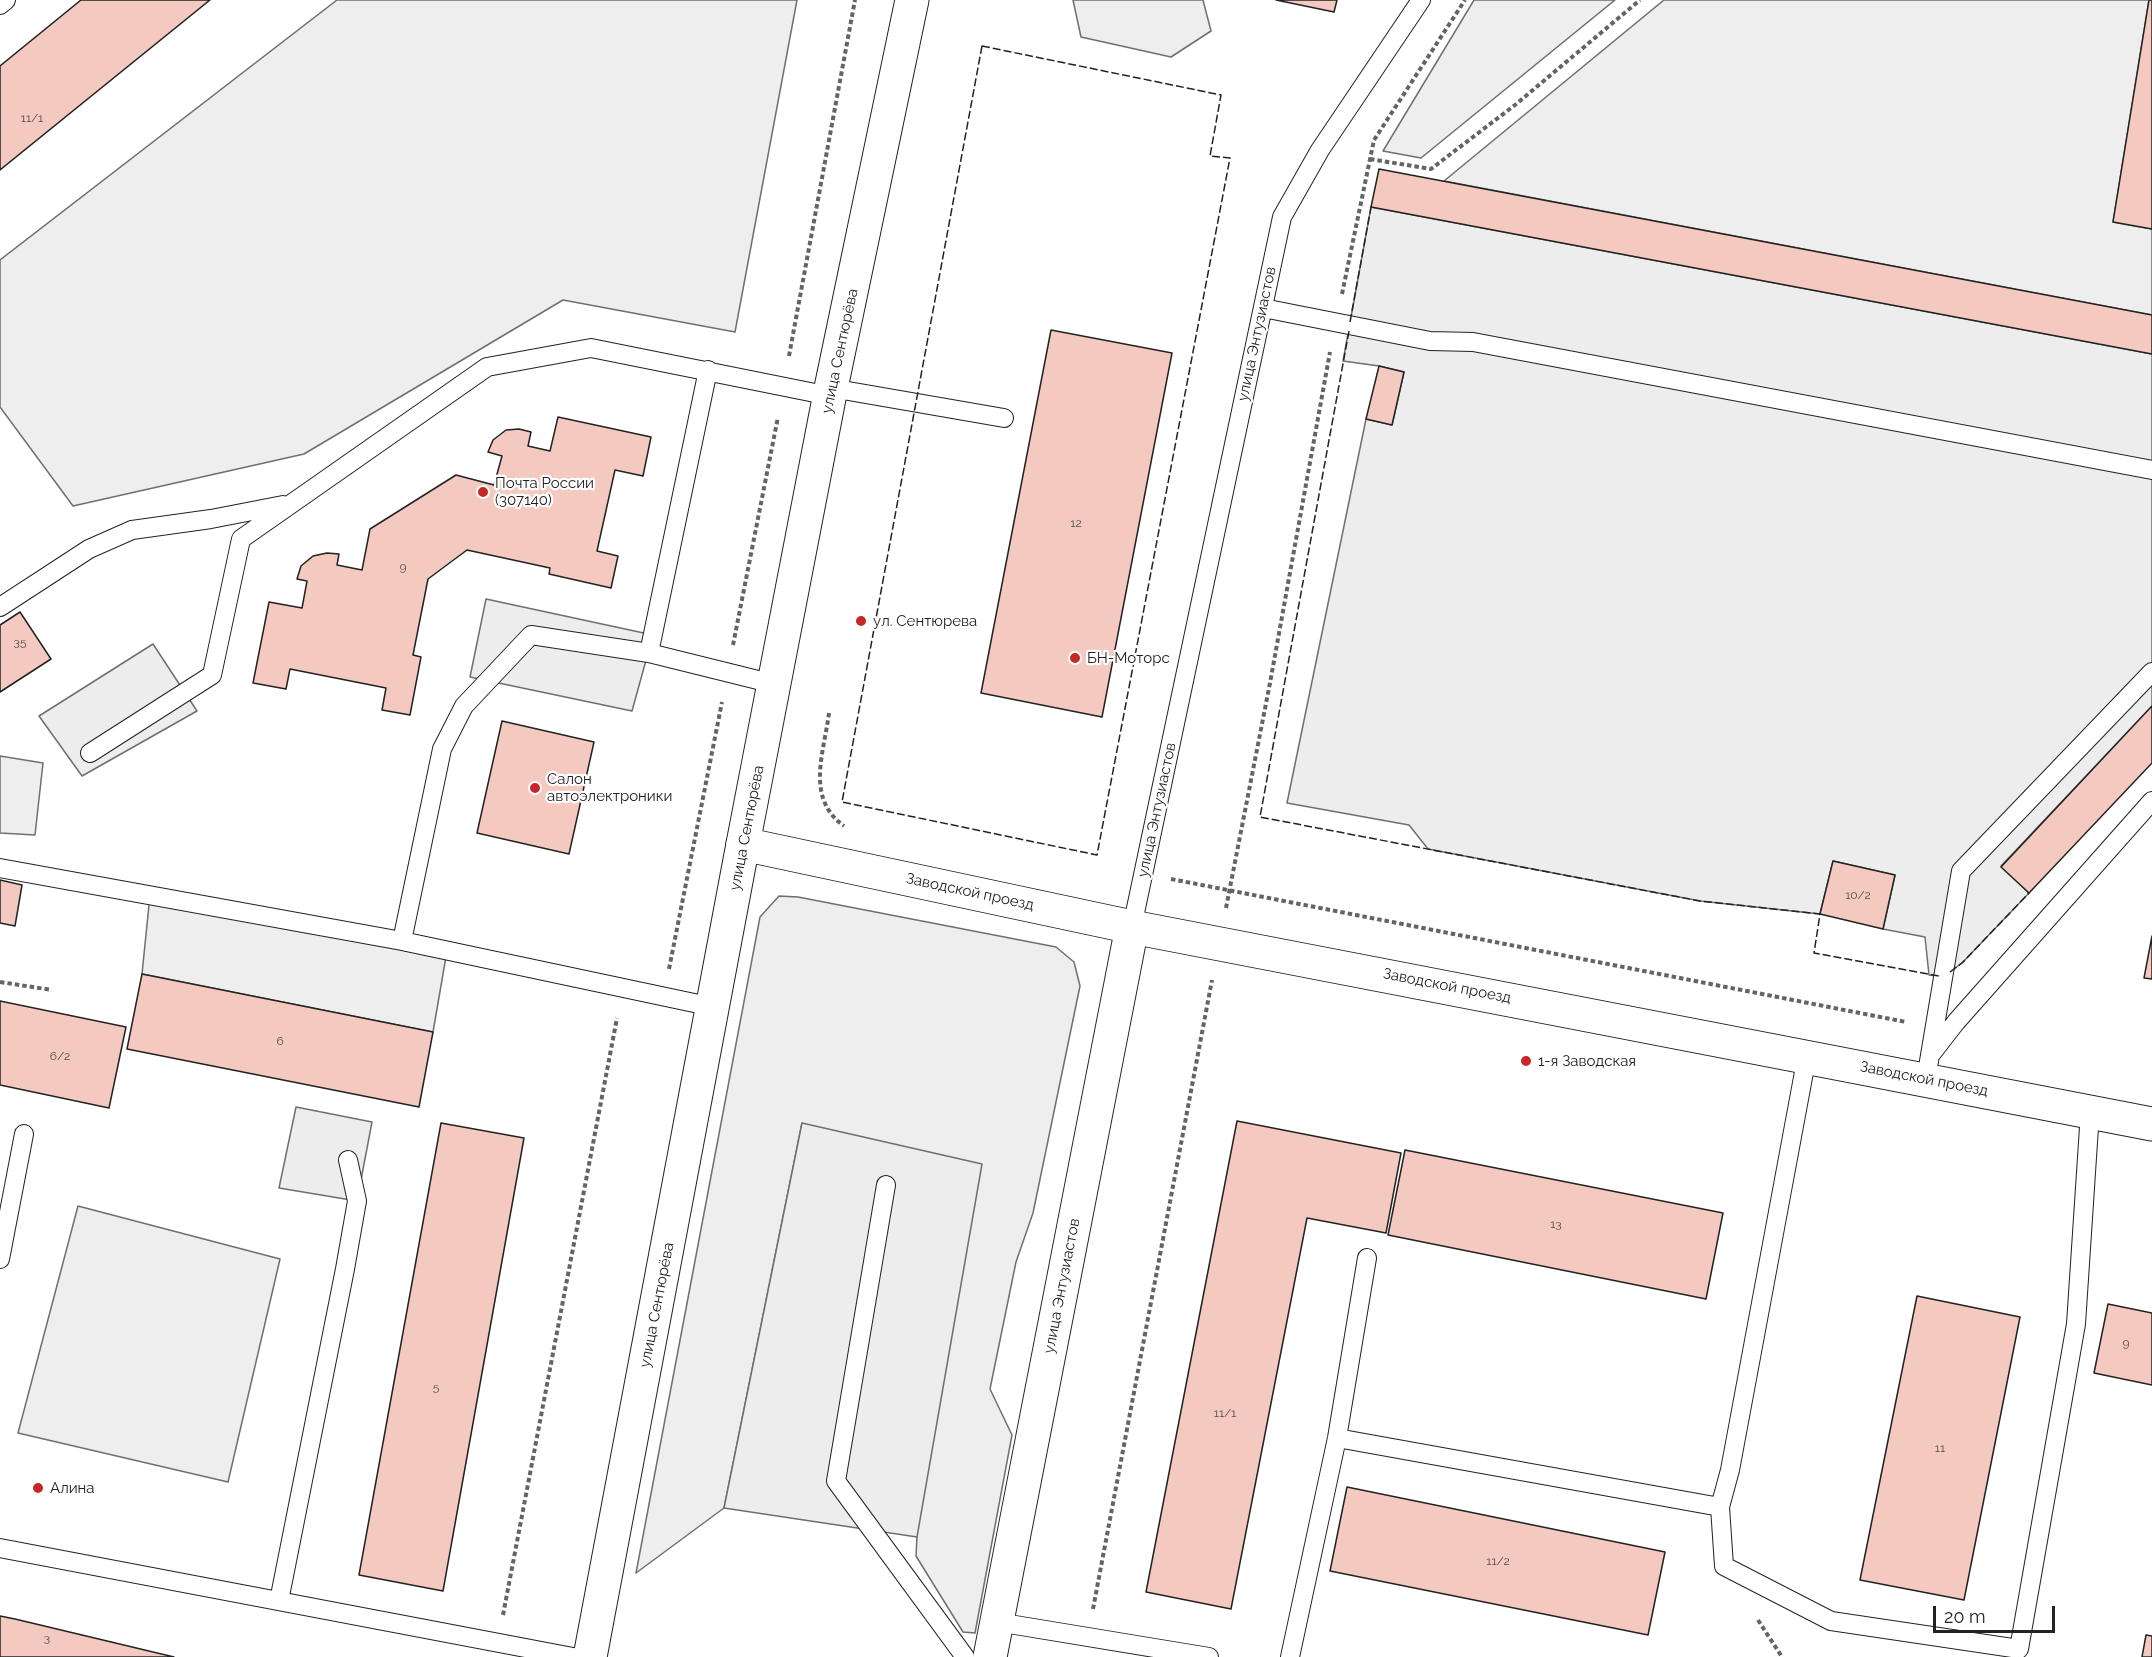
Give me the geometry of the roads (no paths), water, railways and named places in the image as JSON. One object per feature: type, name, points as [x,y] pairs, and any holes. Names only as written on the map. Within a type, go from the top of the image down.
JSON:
[{"type":"main road","name":"улица Сентюрёва","points":[[590,1657],[774,684],[831,392],[912,0]]},
{"type":"main road","name":"Заводской проезд","points":[[743,844],[1132,927],[1807,1056],[1928,1067],[2090,1112],[2152,1124]]},
{"type":"main road","name":"улица Энтузиастов","points":[[990,1657],[1132,927]]},
{"type":"lane","points":[[0,5],[6,0]]},
{"type":"lane","name":"улица Энтузиастов","points":[[1132,927],[1282,217],[1320,150],[1421,0]]},
{"type":"lane","points":[[1263,308],[1430,341],[1473,342],[2152,470]]},
{"type":"lane","points":[[90,753],[212,675],[241,539],[487,366],[591,348],[783,386],[1004,418]]},
{"type":"lane","points":[[649,653],[708,370]]},
{"type":"lane","points":[[0,607],[89,549],[132,530],[211,519],[291,503]]},
{"type":"lane","points":[[402,941],[442,749],[464,706],[531,635],[649,653],[774,684]]},
{"type":"lane","points":[[1928,1067],[1961,871],[2152,672]]},
{"type":"lane","points":[[1928,1067],[1964,1013],[2152,802]]},
{"type":"lane","points":[[0,868],[402,941],[713,1007]]},
{"type":"lane","points":[[1807,1056],[1733,1459],[1720,1507],[1724,1566],[1831,1621],[2019,1649],[2076,1324],[2090,1112]]},
{"type":"lane","points":[[0,1259],[24,1134]]},
{"type":"lane","points":[[279,1601],[357,1201],[348,1160]]},
{"type":"lane","points":[[886,1185],[836,1481],[965,1657]]},
{"type":"lane","points":[[1290,1657],[1337,1438],[1367,1258]]},
{"type":"lane","points":[[1337,1438],[1720,1507]]},
{"type":"lane","points":[[0,1548],[573,1657]]},
{"type":"lane","points":[[997,1622],[1209,1657]]},
{"type":"place","name":"Почта России (307140)","points":[[483,492]]},
{"type":"place","name":"ул. Сентюрева","points":[[861,621]]},
{"type":"place","name":"БН-Моторс","points":[[1075,658]]},
{"type":"place","name":"Салон автоэлектроники","points":[[535,788]]},
{"type":"place","name":"1-я Заводская","points":[[1526,1061]]},
{"type":"place","name":"Алина","points":[[38,1488]]}]
